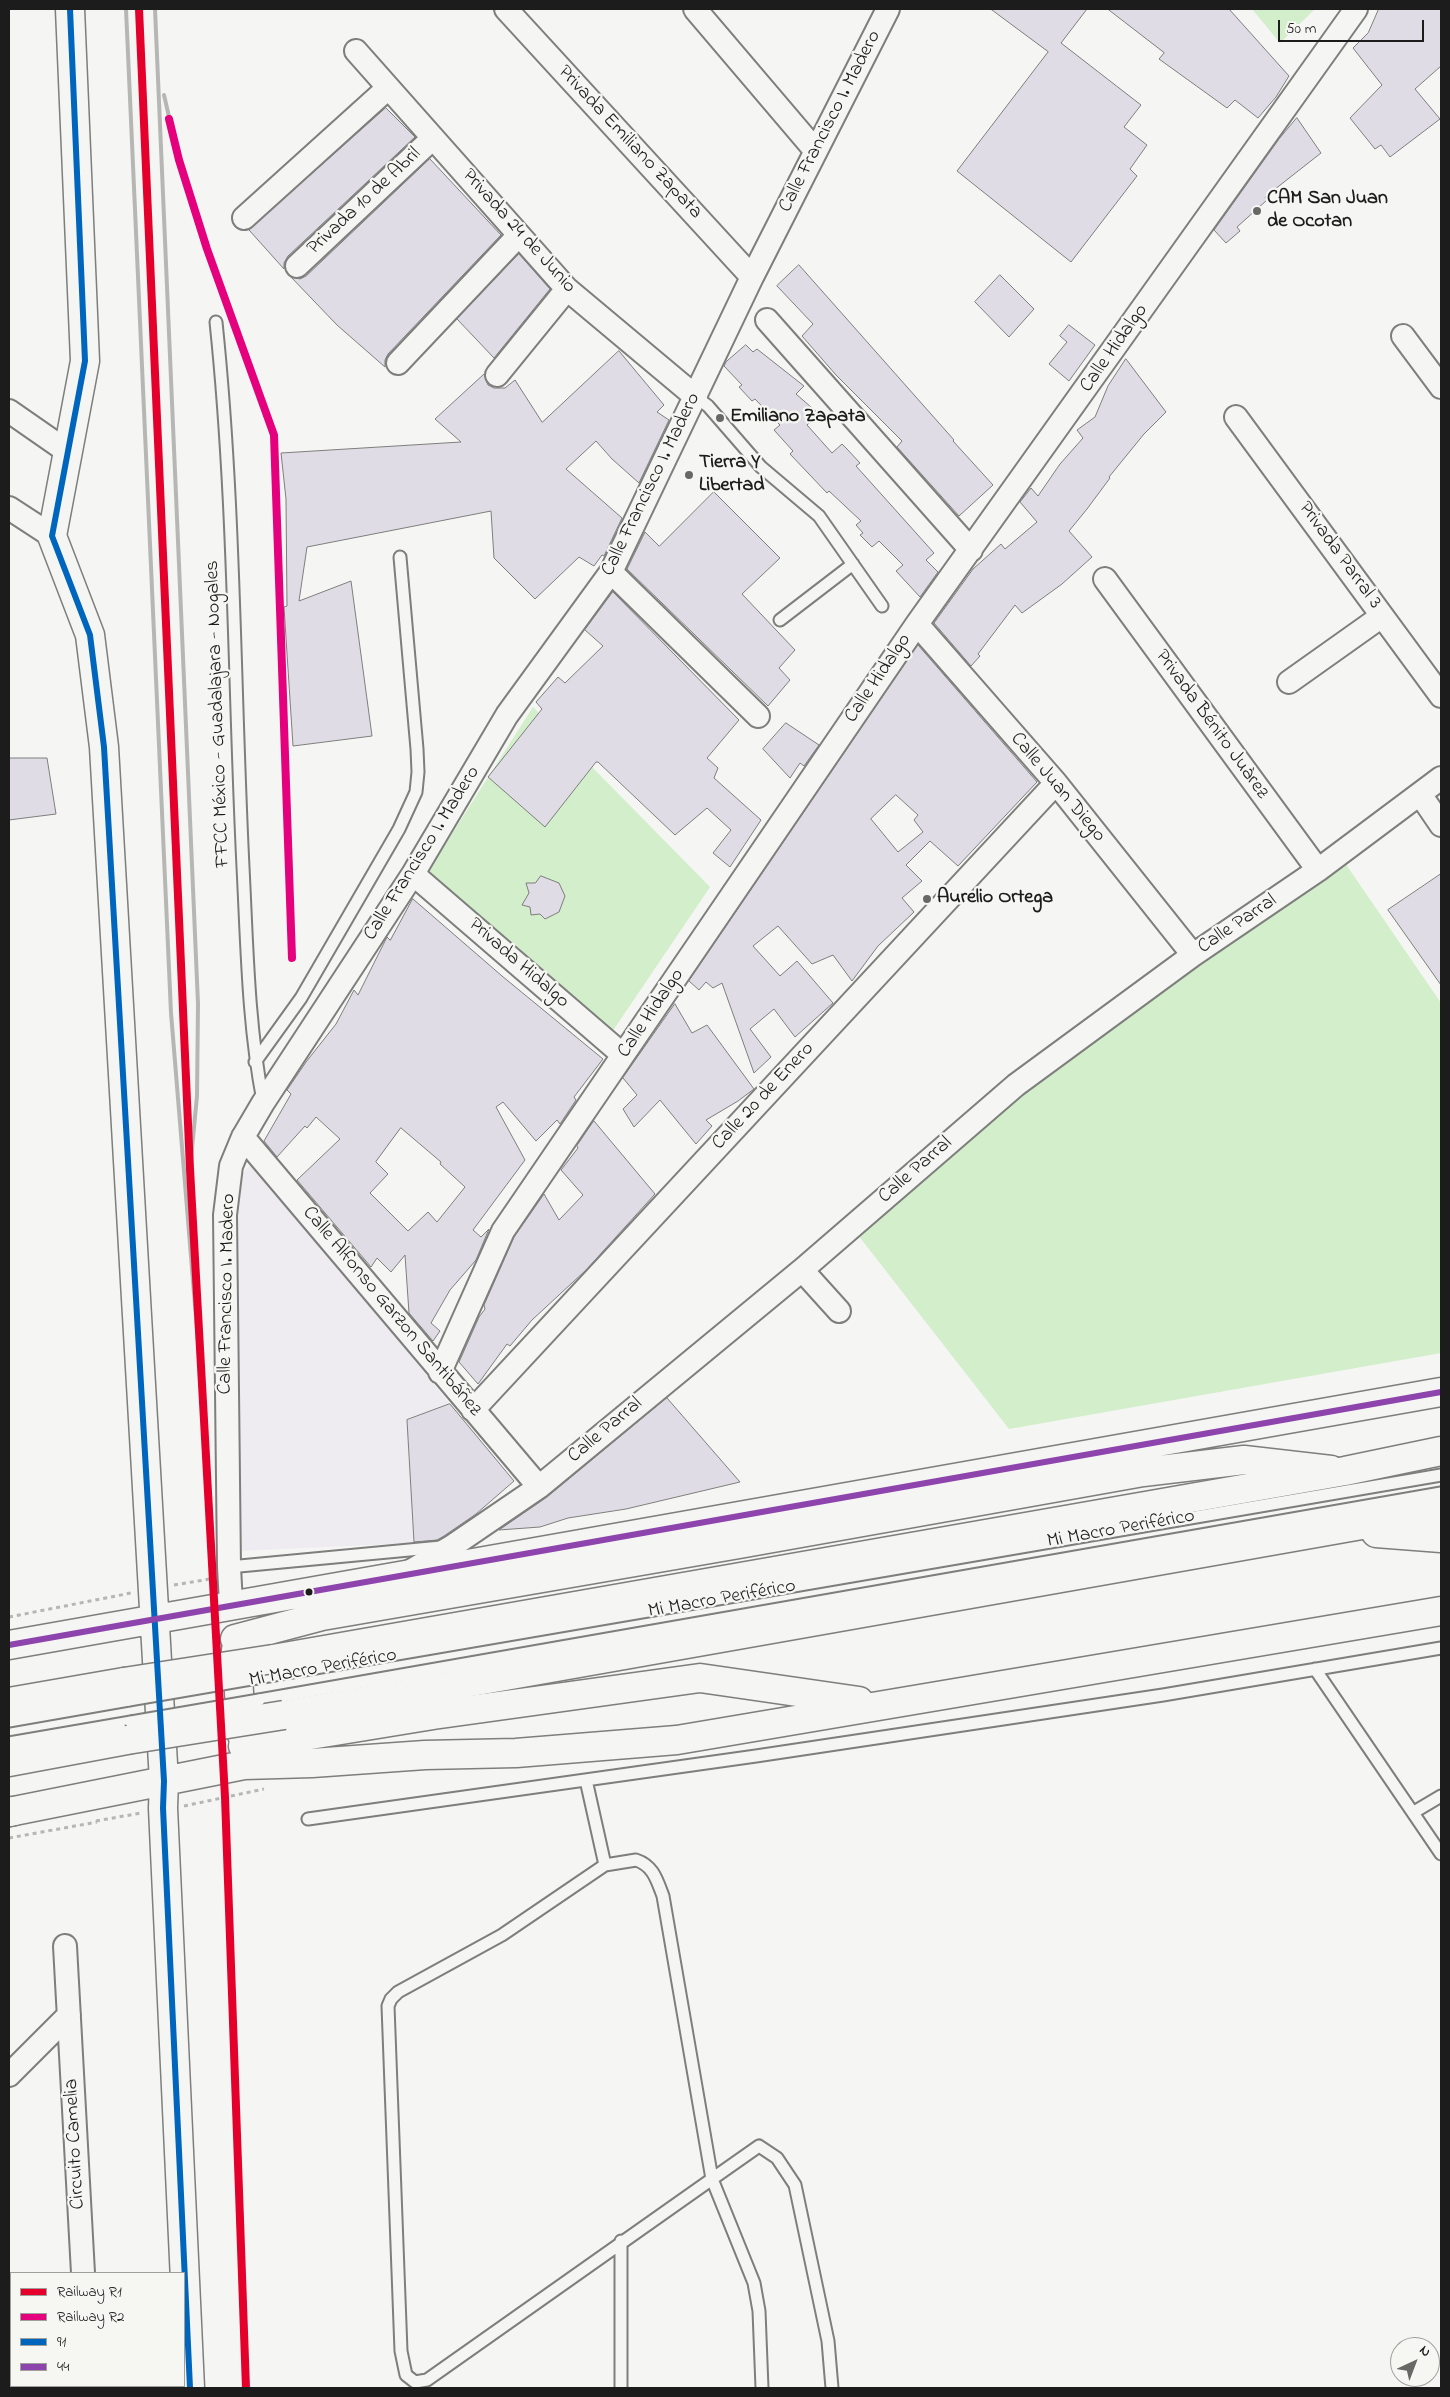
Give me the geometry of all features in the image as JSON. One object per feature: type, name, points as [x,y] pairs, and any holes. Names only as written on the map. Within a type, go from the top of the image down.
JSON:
[{"type":"main road","points":[[70,9],[85,361],[52,536],[90,635],[104,748],[153,1619],[164,1781],[163,1808],[185,2272]]},
{"type":"main road","points":[[9,1645],[232,1604],[402,1577],[1441,1392]]},
{"type":"main road","points":[[9,1702],[126,1691],[265,1668],[1345,1471],[1441,1451]]},
{"type":"main road","points":[[235,1639],[322,1616],[1143,1472],[1244,1460],[1345,1471]]},
{"type":"main road","points":[[868,1493],[983,1500]]},
{"type":"main road","points":[[9,1762],[129,1731],[284,1715],[1441,1511]]},
{"type":"main road","points":[[1340,1530],[1441,1538]]},
{"type":"main road","name":"Calle Francisco I. Madero","points":[[232,1604],[243,1755]]},
{"type":"main road","points":[[243,1755],[610,1747],[677,1740],[1441,1611]]},
{"type":"main road","points":[[11,1812],[164,1781],[243,1755],[433,1715],[700,1678],[883,1704]]},
{"type":"main road","points":[[185,2281],[190,2388]]},
{"type":"street","name":"Privada Emiliano Zapata","points":[[506,9],[752,277]]},
{"type":"street","points":[[695,9],[815,150]]},
{"type":"street","name":"Calle Francisco I. Madero","points":[[232,1604],[229,1567],[225,1215],[231,1166],[243,1137],[263,1103],[413,874],[507,715],[611,572],[752,277],[888,9]]},
{"type":"street","name":"Calle Hidalgo","points":[[440,1372],[504,1231],[916,624],[972,550],[1356,9]]},
{"type":"street","name":"Privada 24 de Junio","points":[[356,51],[566,289],[696,397]]},
{"type":"street","points":[[244,218],[388,88]]},
{"type":"street","name":"Privada 10 de Abril","points":[[298,266],[433,138]]},
{"type":"street","points":[[398,363],[519,235]]},
{"type":"street","points":[[497,375],[566,289]]},
{"type":"street","points":[[767,320],[972,550]]},
{"type":"street","points":[[1403,336],[1441,387]]},
{"type":"street","points":[[9,411],[68,452]]},
{"type":"street","name":"Privada Parral 3","points":[[1236,417],[1441,696]]},
{"type":"street","points":[[9,508],[52,536]]},
{"type":"street","points":[[611,572],[758,716]]},
{"type":"street","name":"Privada Bénito Juàrez","points":[[1105,579],[1318,870]]},
{"type":"street","points":[[1289,682],[1382,616]]},
{"type":"street","name":"Calle Juan Diego","points":[[916,624],[1056,783],[1193,955]]},
{"type":"street","name":"Calle Parral","points":[[402,1577],[539,1487],[802,1270],[1016,1085],[1193,955],[1318,870],[1441,778]]},
{"type":"street","name":"Calle 20 de Enero","points":[[473,1410],[1056,783]]},
{"type":"street","points":[[1420,794],[1441,825]]},
{"type":"street","name":"Privada Hidalgo","points":[[413,874],[624,1055]]},
{"type":"street","name":"Calle Alfonso Garzon Santibáñez","points":[[243,1137],[539,1487]]},
{"type":"street","points":[[802,1270],[839,1311]]},
{"type":"street","name":"Circuito Camelia","points":[[65,1946],[83,2272]]},
{"type":"street","points":[[9,2075],[69,2015]]},
{"type":"lane","name":"FFCC México - Guadalajara - Nogales","points":[[216,322],[226,418],[240,810],[255,1062],[263,1103]]},
{"type":"lane","points":[[696,397],[708,406],[761,467],[819,516],[882,606]]},
{"type":"lane","points":[[255,1062],[306,989],[399,829],[416,792],[418,772],[417,749],[400,557]]},
{"type":"lane","points":[[780,620],[852,564]]},
{"type":"lane","name":"Mi Macro Periférico","points":[[265,1668],[1441,1475]]},
{"type":"lane","name":"Mi Macro Periférico","points":[[9,1743],[129,1731],[259,1700],[1441,1494]]},
{"type":"lane","points":[[229,1567],[451,1546]]},
{"type":"lane","points":[[308,1818],[586,1780],[1124,1701],[1441,1648]]},
{"type":"lane","points":[[1316,1669],[1441,1854]]},
{"type":"lane","points":[[9,1721],[126,1691]]},
{"type":"lane","points":[[586,1780],[605,1865]]},
{"type":"lane","points":[[1414,1812],[1441,1796]]},
{"type":"lane","points":[[762,2388],[759,2311],[754,2283],[712,2178],[663,1896],[654,1872],[645,1863],[636,1860],[605,1865],[502,1935],[398,1992],[391,1998],[388,2006],[400,2351],[406,2375],[415,2382],[427,2380],[621,2241],[712,2178],[760,2146],[777,2158],[795,2185],[828,2341],[832,2388]]},
{"type":"lane","points":[[621,2241],[621,2388]]},
{"type":"path","points":[[9,1838],[144,1813]]},
{"type":"shaded area","points":[[252,1162],[450,1404],[407,1420],[414,1543],[236,1551],[232,1188]]},
{"type":"green space","points":[[1252,9],[1315,9],[1280,43]]},
{"type":"green space","points":[[533,707],[710,887],[610,1035],[425,876]]},
{"type":"green space","points":[[1345,863],[1441,1003],[1441,1353],[1009,1429],[858,1235],[1024,1088]]},
{"type":"building","points":[[991,9],[1087,9],[1061,43],[1141,105],[1124,127],[1147,145],[1130,169],[1137,176],[1071,262],[957,171],[1048,52]]},
{"type":"building","points":[[1108,9],[1229,9],[1289,76],[1276,97],[1258,118],[1235,100],[1227,108],[1159,59],[1164,53]]},
{"type":"building","points":[[1379,9],[1441,9],[1441,66],[1415,89],[1440,119],[1390,157],[1381,145],[1375,149],[1350,118],[1382,85],[1353,48],[1368,33]]},
{"type":"building","points":[[386,108],[415,137],[288,256],[284,263],[284,269],[249,230]]},
{"type":"building","points":[[1297,118],[1321,153],[1265,197],[1267,200],[1237,227],[1240,231],[1226,243],[1214,230],[1279,139]]},
{"type":"building","points":[[430,159],[501,235],[388,354],[385,360],[385,367],[337,325],[290,276],[300,279],[306,276]]},
{"type":"building","points":[[519,254],[550,289],[494,358],[457,319]]},
{"type":"building","points":[[799,265],[993,485],[959,516],[897,447],[902,441],[836,375],[802,336],[813,324],[777,286]]},
{"type":"building","points":[[1000,275],[1034,309],[1009,337],[975,302]]},
{"type":"building","points":[[1069,325],[1095,345],[1069,381],[1049,364],[1067,342],[1060,336]]},
{"type":"building","points":[[746,345],[753,352],[757,349],[804,386],[796,394],[819,414],[807,425],[832,453],[842,444],[847,449],[860,463],[856,466],[934,553],[926,560],[938,572],[920,597],[896,571],[903,565],[879,541],[872,547],[860,535],[863,533],[856,525],[861,521],[829,491],[827,493],[790,454],[793,451],[774,430],[780,425],[755,399],[752,401],[739,387],[742,385],[724,366],[726,362]]},
{"type":"building","points":[[619,351],[664,405],[657,412],[669,420],[639,483],[612,459],[596,441],[566,469],[622,518],[604,556],[602,555],[594,566],[579,557],[535,599],[494,558],[491,511],[307,547],[299,601],[351,581],[372,736],[293,746],[284,607],[287,606],[286,499],[281,453],[461,442],[435,419],[484,374],[488,385],[494,388],[505,388],[515,380],[542,422]]},
{"type":"building","points":[[1126,359],[1166,412],[1144,434],[1069,531],[1092,557],[1062,584],[1022,613],[1015,605],[971,666],[934,623],[973,569],[1001,544],[1005,549],[1037,522],[1020,502],[1031,488],[1038,496],[1060,464],[1083,438],[1077,430],[1095,417],[1108,386]]},
{"type":"building","points":[[714,492],[780,558],[742,594],[795,650],[779,668],[790,680],[768,706],[627,569],[645,532],[659,546]]},
{"type":"building","points":[[613,592],[739,720],[707,758],[718,768],[714,778],[761,820],[730,867],[713,853],[731,830],[707,808],[675,835],[598,762],[596,762],[545,827],[488,777],[542,709],[536,702],[558,677],[565,683],[603,646],[585,630]]},
{"type":"building","points":[[918,645],[1037,782],[958,866],[930,841],[906,865],[922,881],[902,898],[914,912],[878,946],[852,981],[833,955],[812,964],[778,926],[753,946],[780,976],[797,961],[833,1003],[795,1037],[774,1009],[750,1029],[771,1057],[754,1073],[722,983],[713,988],[706,982],[699,990],[689,981]],"holes":[[[896,795],[918,815],[914,820],[923,832],[898,852],[871,819]]]},
{"type":"building","points":[[786,723],[819,745],[804,766],[800,763],[790,778],[763,749]]},
{"type":"building","points":[[9,758],[47,758],[56,814],[9,820]]},
{"type":"building","points":[[1441,874],[1441,985],[1388,910]]},
{"type":"building","points":[[541,876],[559,883],[565,896],[559,912],[545,919],[540,914],[531,915],[530,907],[522,905],[529,893],[526,883],[535,883]]},
{"type":"building","points":[[413,899],[502,976],[603,1059],[574,1097],[576,1100],[560,1124],[557,1120],[536,1141],[503,1102],[496,1107],[525,1160],[473,1230],[481,1237],[489,1229],[476,1260],[450,1290],[431,1323],[440,1331],[433,1341],[409,1313],[405,1255],[391,1272],[377,1258],[371,1267],[297,1180],[340,1139],[316,1117],[307,1128],[305,1126],[277,1157],[264,1141],[291,1094],[287,1090],[336,1024],[354,990],[358,995],[387,937],[390,940]],"holes":[[[401,1128],[441,1162],[440,1164],[465,1187],[437,1222],[428,1212],[408,1231],[370,1193],[388,1174],[376,1162]]]},
{"type":"building","points":[[675,1004],[692,1033],[707,1025],[754,1089],[706,1120],[712,1126],[696,1144],[660,1100],[634,1127],[623,1109],[637,1095],[623,1078]]},
{"type":"building","points":[[594,1121],[655,1194],[586,1270],[532,1320],[510,1346],[507,1344],[478,1384],[459,1362],[479,1317],[485,1309],[484,1305],[514,1237],[544,1194],[559,1220],[583,1195],[561,1170],[578,1148],[577,1146]]},
{"type":"building","points":[[667,1398],[740,1482],[626,1509],[568,1518],[540,1527],[499,1530],[547,1497]]},
{"type":"building","points":[[450,1404],[514,1481],[476,1514],[444,1536],[437,1540],[414,1542],[407,1420]]},
{"type":"railway","points":[[126,9],[171,1013],[205,1427]]},
{"type":"railway","points":[[155,9],[198,1004],[197,1096],[190,1169]]},
{"type":"railway","points":[[164,95],[179,160],[207,249],[274,435],[292,958]]},
{"type":"rail line","name":"R1","points":[[139,9],[190,1169],[225,1797],[246,2388]]},
{"type":"rail line","name":"R2","points":[[169,119],[179,160],[207,249],[274,435],[292,958]]},
{"type":"transit line","name":"91","points":[[70,9],[85,361],[52,536],[90,635],[104,747],[164,1781],[163,1808],[185,2272]]},
{"type":"transit line","name":"44","points":[[9,1645],[1441,1392]]},
{"type":"transit line","name":"91","points":[[185,2281],[190,2388]]},
{"type":"place","name":"CAM San Juan de Ocotan","points":[[1257,211]]},
{"type":"place","name":"Emiliano Zapata","points":[[720,418]]},
{"type":"place","name":"Tierra Y Libertad","points":[[689,475]]},
{"type":"place","name":"Aurelio Ortega","points":[[927,899]]}]
